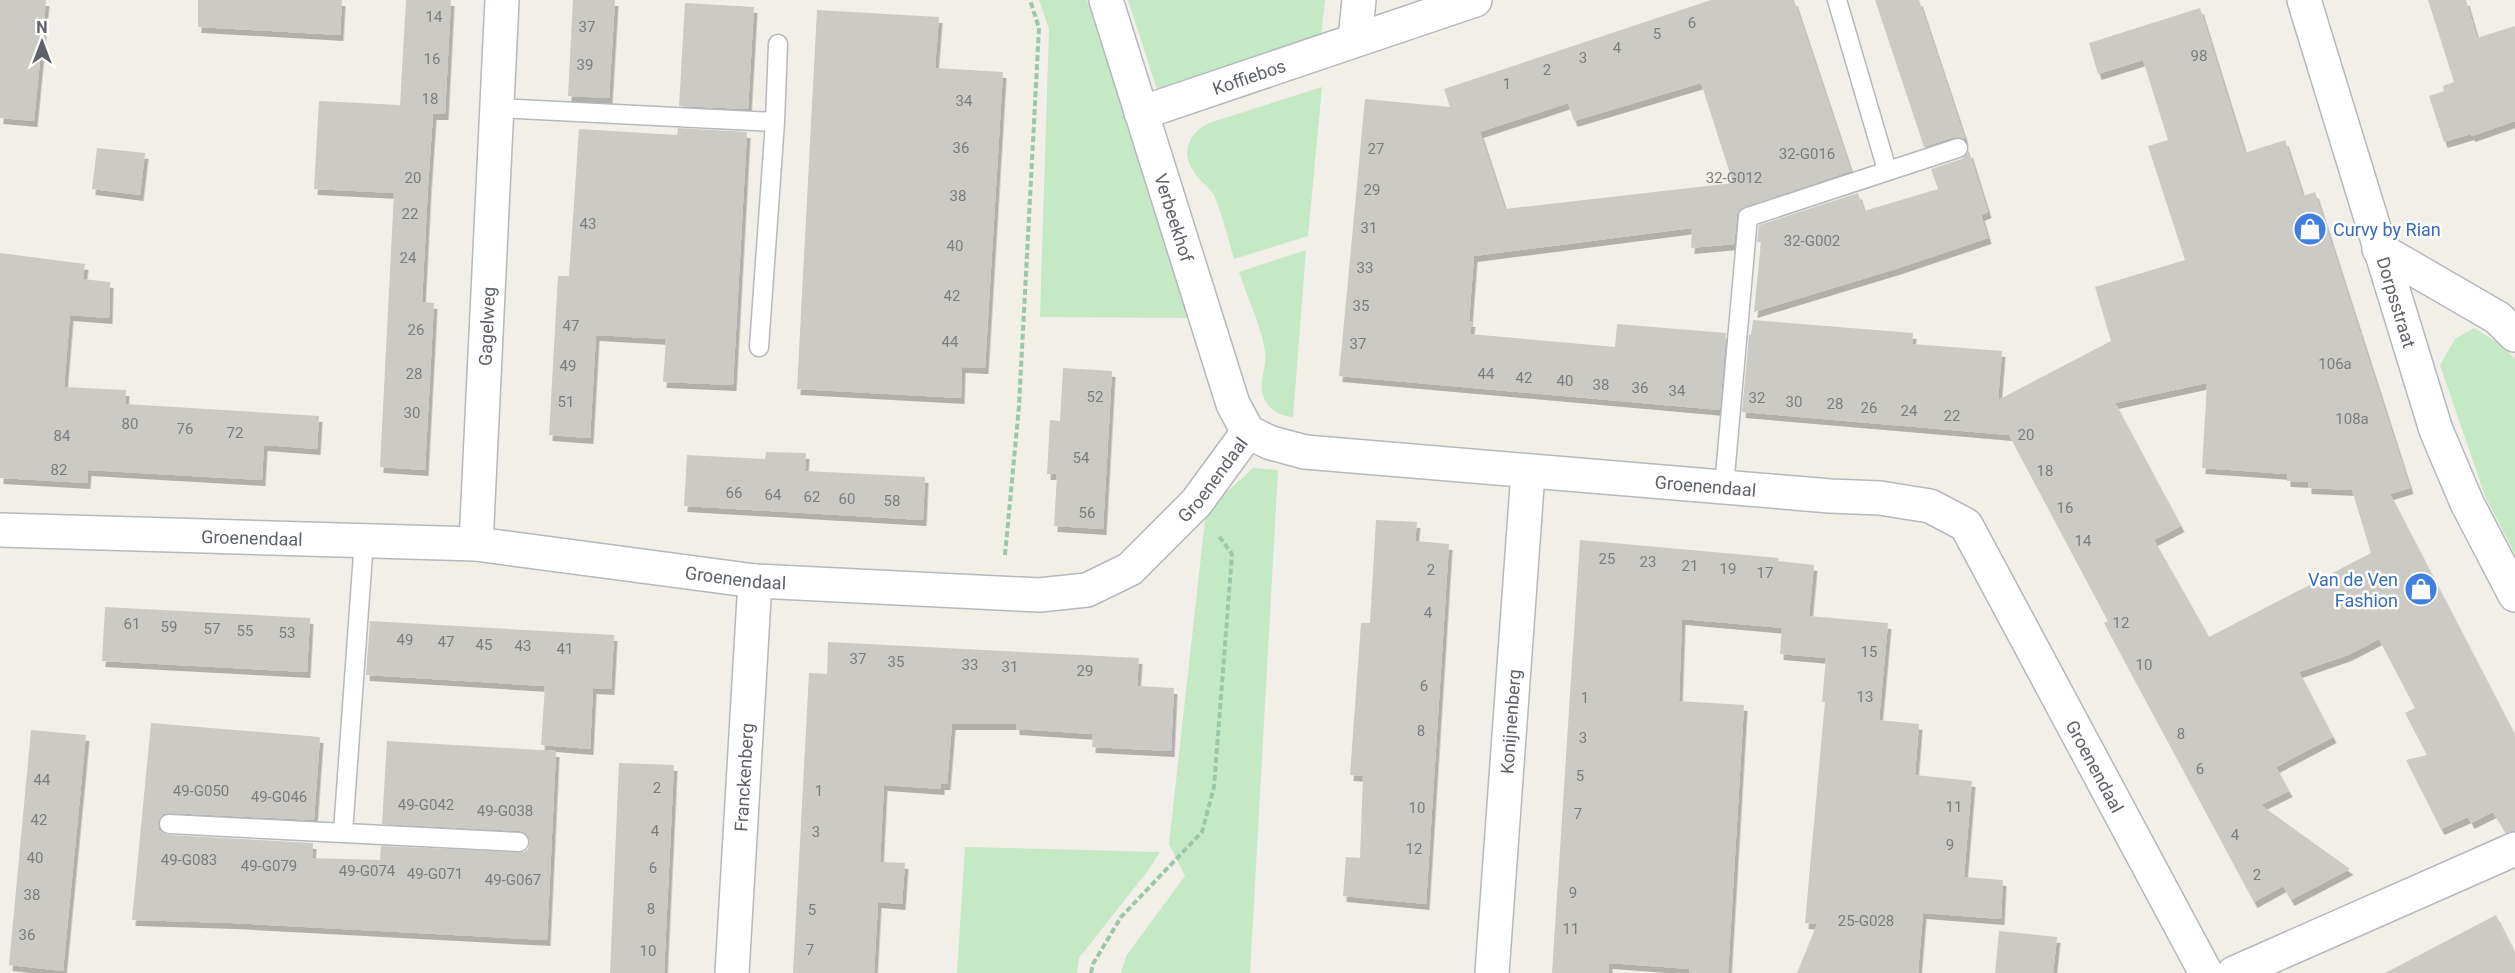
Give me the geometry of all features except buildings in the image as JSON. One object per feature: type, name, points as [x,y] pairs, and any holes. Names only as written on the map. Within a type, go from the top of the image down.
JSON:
[{"type":"street","name":"Gagelweg","points":[[476,544],[502,0]]},
{"type":"street","name":"Verbeekhof","points":[[1106,0],[1233,404],[1248,432]]},
{"type":"street","points":[[1355,39],[1359,0]]},
{"type":"street","name":"Koffiebos","points":[[1141,113],[1475,0]]},
{"type":"street","name":"Dorpsstraat","points":[[2304,0],[2436,430],[2467,503],[2515,596]]},
{"type":"street","points":[[2379,249],[2498,318],[2515,335]]},
{"type":"street","name":"Groenendaal","points":[[0,530],[476,544],[755,581],[1040,595],[1087,590],[1112,580],[1130,569],[1196,503],[1248,432],[1279,446],[1305,452],[1880,498],[1930,506],[1965,525],[2206,973]]},
{"type":"street","name":"Konijnenberg","points":[[1492,973],[1528,471]]},
{"type":"street","name":"Franckenberg","points":[[732,973],[755,581]]},
{"type":"street","points":[[2234,973],[2515,849]]},
{"type":"lane","points":[[1837,0],[1887,170]]},
{"type":"lane","points":[[759,347],[775,122],[778,44]]},
{"type":"lane","points":[[497,108],[775,122]]},
{"type":"lane","points":[[1724,487],[1748,217],[1958,148]]},
{"type":"lane","points":[[343,832],[364,540]]},
{"type":"lane","points":[[169,824],[519,842]]},
{"type":"path","points":[[1002,593],[1019,406],[1040,28],[1030,0]]},
{"type":"path","points":[[1092,973],[1093,964],[1120,917],[1202,832],[1214,787],[1232,554],[1196,503]]},
{"type":"green space","points":[[1039,0],[1087,0],[1194,318],[1040,317],[1049,29]]},
{"type":"green space","points":[[1128,0],[1325,0],[1321,36],[1157,89]]},
{"type":"green space","points":[[1322,87],[1308,236],[1234,259],[1215,197],[1197,176],[1188,161],[1187,153],[1191,139],[1195,133],[1209,123]]},
{"type":"green space","points":[[1306,250],[1293,417],[1276,412],[1264,398],[1262,380],[1265,351],[1239,272]]},
{"type":"green space","points":[[2474,328],[2502,345],[2515,359],[2515,554],[2485,496],[2440,365],[2455,339]]},
{"type":"green space","points":[[1253,468],[1278,470],[1250,973],[1121,973],[1126,956],[1185,876],[1169,844],[1206,511]]},
{"type":"green space","points":[[965,847],[1160,852],[1079,958],[1077,973],[957,973]]},
{"type":"place","name":"Curvy by Rian","points":[[2310,229]]},
{"type":"place","name":"Van de Ven Fashion","points":[[2421,589]]}]
